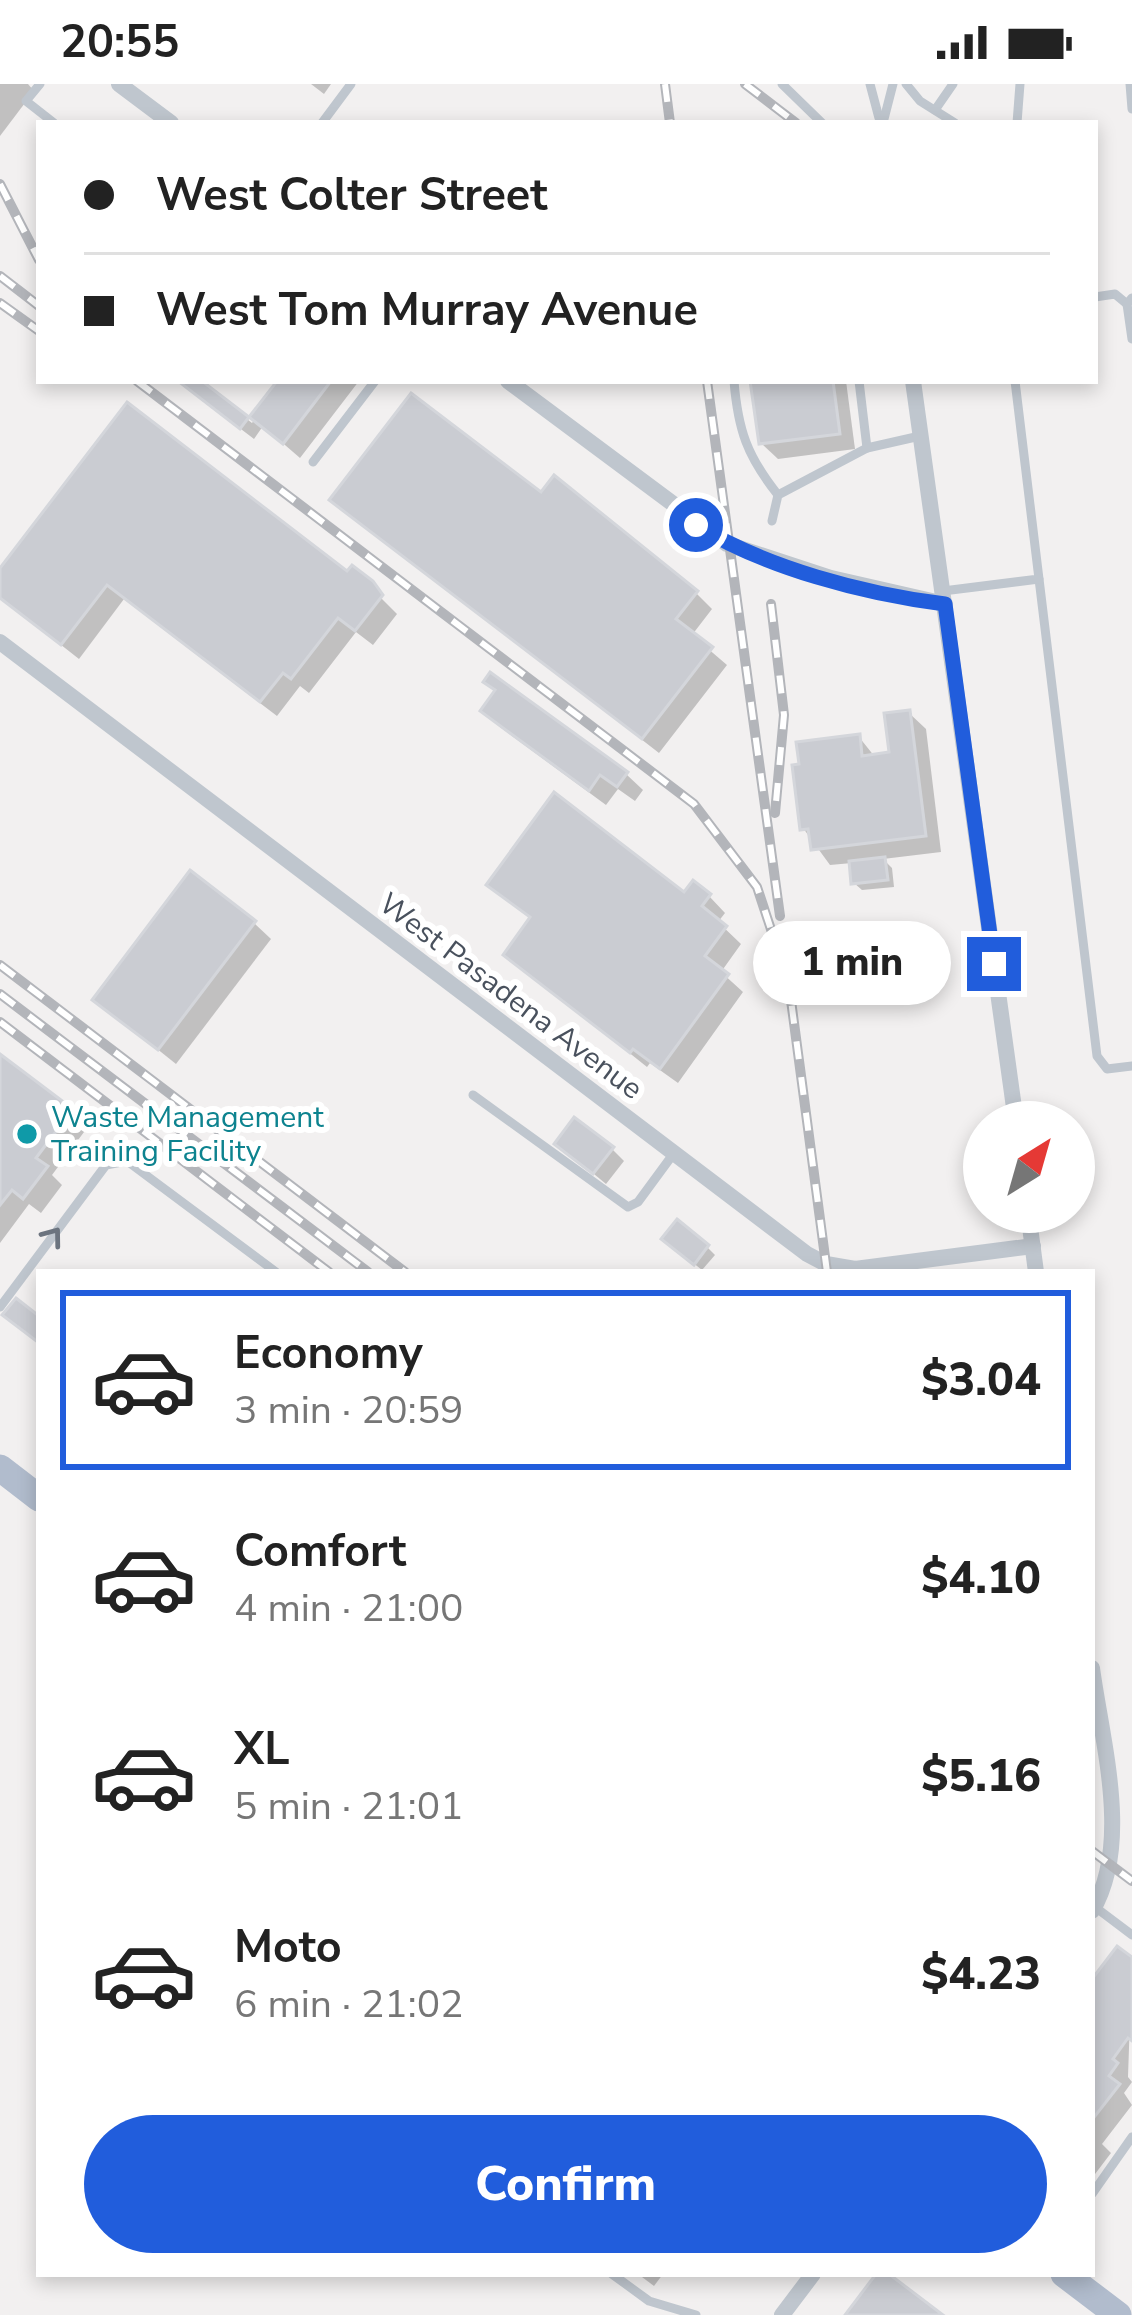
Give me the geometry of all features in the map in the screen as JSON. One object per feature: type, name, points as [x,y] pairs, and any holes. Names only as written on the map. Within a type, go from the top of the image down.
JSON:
[{"type":"main road","points":[[0,1468],[36,1496]]},
{"type":"main road","points":[[1068,2277],[1118,2315]]},
{"type":"street","points":[[119,84],[167,120]]},
{"type":"street","points":[[512,384],[727,544],[831,578],[944,598]]},
{"type":"street","points":[[913,384],[1013,1101]]},
{"type":"street","name":"West Pasadena Avenue","points":[[0,642],[808,1254],[841,1268],[1033,1246]]},
{"type":"street","points":[[1031,1233],[1036,1269]]},
{"type":"street","points":[[1095,1689],[1109,1785],[1112,1866],[1095,1904]]},
{"type":"street","points":[[782,2315],[811,2277]]},
{"type":"lane","points":[[40,84],[26,101],[50,120]]},
{"type":"lane","points":[[324,120],[351,84]]},
{"type":"lane","points":[[782,84],[819,120]]},
{"type":"lane","points":[[870,84],[880,120]]},
{"type":"lane","points":[[882,120],[892,84]]},
{"type":"lane","points":[[906,84],[950,120]]},
{"type":"lane","points":[[934,110],[953,84]]},
{"type":"lane","points":[[1017,120],[1020,84]]},
{"type":"lane","points":[[1130,84],[1132,109]]},
{"type":"lane","points":[[1098,297],[1115,294],[1130,301],[1132,339]]},
{"type":"lane","points":[[313,462],[372,384]]},
{"type":"lane","points":[[734,384],[738,432],[749,459],[778,495]]},
{"type":"lane","points":[[860,384],[867,448]]},
{"type":"lane","points":[[1015,384],[1097,1056],[1107,1069],[1132,1066]]},
{"type":"lane","points":[[772,521],[778,495],[867,448],[920,436]]},
{"type":"lane","points":[[944,598],[1039,579]]},
{"type":"lane","points":[[473,1095],[628,1207],[638,1202],[674,1153]]},
{"type":"lane","points":[[0,1307],[106,1165],[135,1166],[272,1269]]},
{"type":"lane","points":[[1095,1910],[1132,1935]]},
{"type":"lane","points":[[1095,2190],[1132,2137]]},
{"type":"lane","points":[[616,2277],[649,2301],[696,2315]]},
{"type":"building","points":[[182,384],[206,384],[249,417],[240,429]]},
{"type":"building","points":[[275,384],[329,384],[283,444],[249,417]]},
{"type":"building","points":[[750,384],[833,384],[840,434],[759,444]]},
{"type":"building","points":[[411,393],[541,492],[554,475],[698,591],[676,619],[713,647],[642,739],[329,500]]},
{"type":"building","points":[[127,402],[347,571],[352,565],[383,595],[355,631],[338,618],[291,679],[283,673],[260,702],[107,585],[61,645],[0,598],[0,568]]},
{"type":"building","points":[[490,672],[628,772],[617,787],[600,775],[589,791],[480,711],[495,690],[483,682]]},
{"type":"building","points":[[910,710],[926,836],[811,850],[808,829],[800,830],[792,765],[799,764],[796,742],[860,734],[862,756],[889,752],[884,713]]},
{"type":"building","points":[[554,792],[684,892],[693,880],[711,894],[702,906],[727,926],[705,956],[729,974],[660,1069],[633,1049],[630,1053],[503,955],[530,917],[486,885]]},
{"type":"building","points":[[885,857],[888,880],[851,884],[849,861]]},
{"type":"building","points":[[190,870],[256,921],[158,1050],[92,1000]]},
{"type":"building","name":"Waste Management Training Facility","points":[[0,1054],[73,1109],[36,1158],[48,1166],[23,1199],[12,1190],[0,1205]]},
{"type":"building","points":[[574,1117],[614,1147],[593,1174],[554,1144]]},
{"type":"building","points":[[677,1219],[709,1245],[694,1265],[661,1239]]},
{"type":"building","points":[[16,1298],[36,1314],[36,1341],[2,1315]]},
{"type":"building","points":[[1117,1946],[1132,1957],[1132,2041],[1128,2038],[1113,2059],[1118,2063],[1109,2076],[1120,2084],[1095,2116],[1095,1975]]},
{"type":"building","points":[[874,2277],[893,2277],[943,2315],[845,2315]]},
{"type":"railway","points":[[665,84],[670,120]]},
{"type":"railway","points":[[745,84],[792,120]]},
{"type":"railway","points":[[0,184],[36,254]]},
{"type":"railway","points":[[0,276],[36,304]]},
{"type":"railway","points":[[0,303],[36,329]]},
{"type":"railway","points":[[141,384],[694,804],[757,887],[789,984]]},
{"type":"railway","points":[[707,384],[780,916]]},
{"type":"railway","points":[[771,604],[784,715],[775,813]]},
{"type":"railway","points":[[0,965],[401,1269]]},
{"type":"railway","points":[[787,970],[827,1269]]},
{"type":"railway","points":[[0,994],[364,1269]]},
{"type":"railway","points":[[0,1022],[325,1269]]},
{"type":"railway","points":[[1095,1853],[1132,1881]]},
{"type":"place","name":"Waste Management Training Facility","points":[[27,1134]]},
{"type":"route","points":[[696,525],[727,544],[831,578],[945,604],[994,964]]}]
